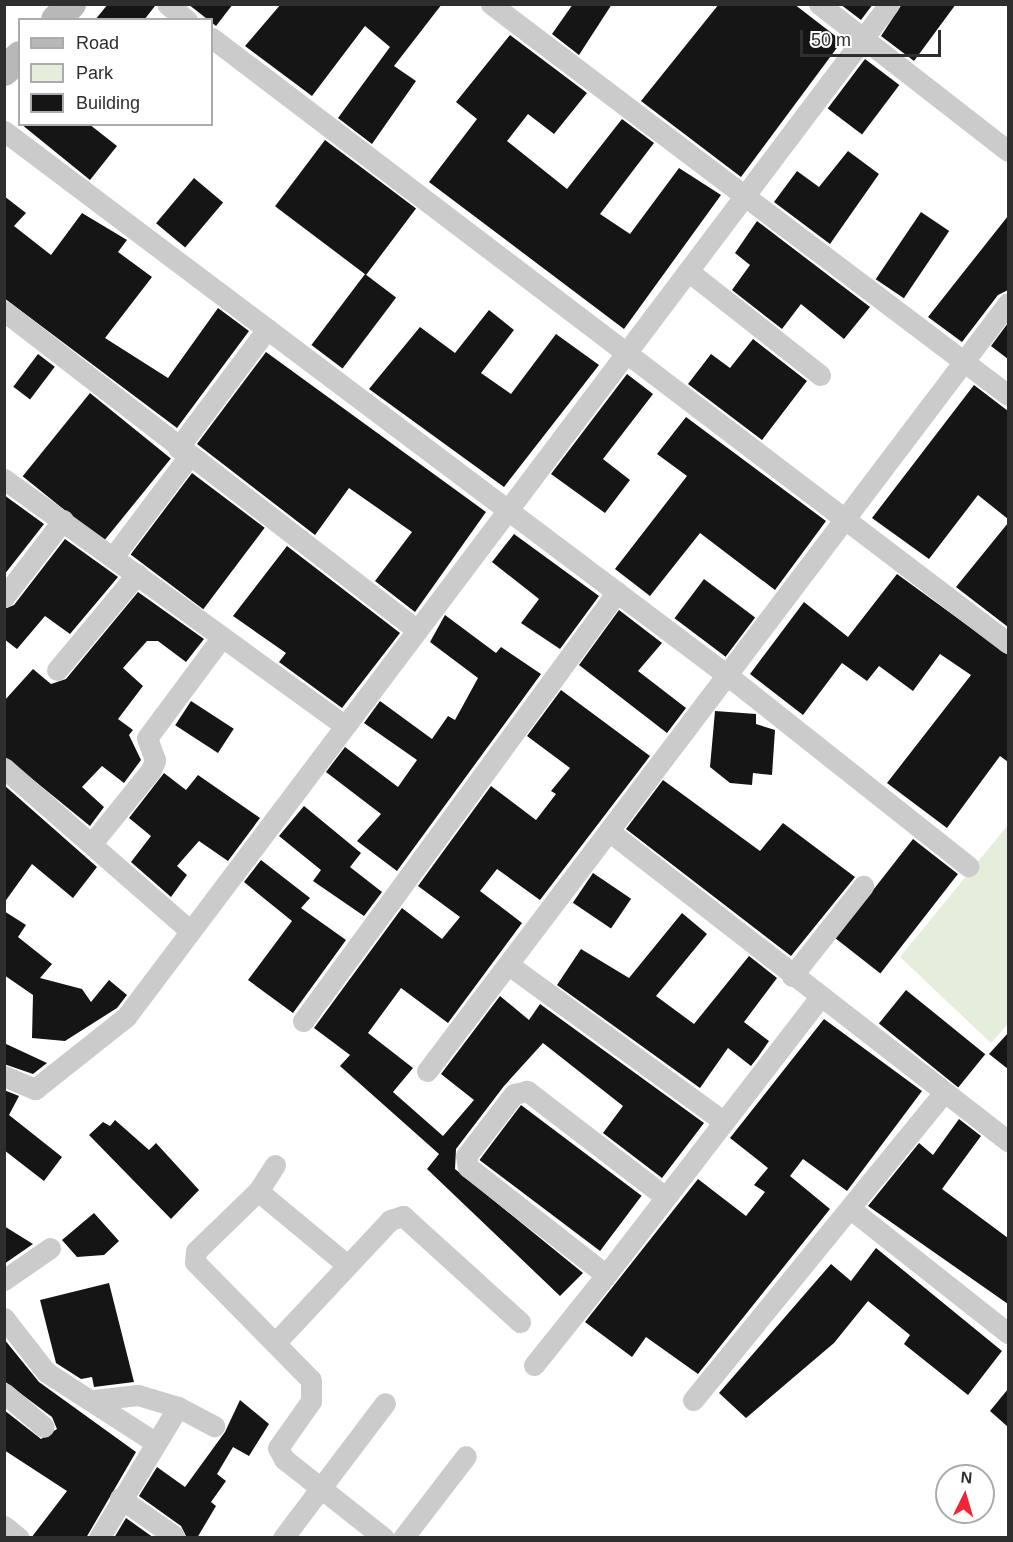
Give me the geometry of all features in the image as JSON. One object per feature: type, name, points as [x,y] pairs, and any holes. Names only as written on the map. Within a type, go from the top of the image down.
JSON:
[{"type":"main road","points":[[58,18],[71,4]]},
{"type":"main road","points":[[4,71],[18,58]]},
{"type":"street","points":[[167,4],[184,18]]},
{"type":"street","points":[[491,4],[743,198],[1008,395]]},
{"type":"street","points":[[819,4],[1008,151]]},
{"type":"street","points":[[4,1076],[36,1089],[126,1017],[890,4]]},
{"type":"street","points":[[213,39],[1008,643]]},
{"type":"street","points":[[4,131],[727,675],[969,866]]},
{"type":"street","points":[[688,271],[820,375]]},
{"type":"street","points":[[427,1071],[1008,303]]},
{"type":"street","points":[[4,311],[417,630]]},
{"type":"street","points":[[113,557],[267,329]]},
{"type":"street","points":[[4,479],[345,726]]},
{"type":"street","points":[[4,597],[63,520]]},
{"type":"street","points":[[57,670],[137,574]]},
{"type":"street","points":[[303,1021],[617,592]]},
{"type":"street","points":[[93,842],[151,770],[155,760],[147,738],[222,637]]},
{"type":"street","points":[[8,779],[93,842],[190,932]]},
{"type":"street","points":[[610,832],[792,976],[1008,1141]]},
{"type":"street","points":[[792,976],[863,886]]},
{"type":"street","points":[[509,965],[723,1121]]},
{"type":"street","points":[[534,1365],[820,997]]},
{"type":"street","points":[[606,1275],[468,1167],[469,1150],[514,1094],[527,1091],[664,1196]]},
{"type":"street","points":[[693,1400],[852,1210],[944,1092]]},
{"type":"street","points":[[275,1165],[258,1191],[196,1251],[195,1262],[304,1368],[313,1390],[278,1448],[321,1488],[384,1538]]},
{"type":"street","points":[[258,1191],[346,1264]]},
{"type":"street","points":[[852,1210],[1008,1333]]},
{"type":"street","points":[[276,1342],[346,1264],[390,1220],[403,1216],[520,1322]]},
{"type":"street","points":[[4,1280],[50,1248]]},
{"type":"street","points":[[4,1318],[46,1372],[94,1400],[156,1443]]},
{"type":"street","points":[[4,1393],[44,1427]]},
{"type":"street","points":[[94,1400],[138,1395],[178,1407],[214,1426]]},
{"type":"street","points":[[283,1538],[385,1403]]},
{"type":"street","points":[[99,1538],[120,1498],[178,1407]]},
{"type":"street","points":[[403,1538],[466,1456]]},
{"type":"street","points":[[120,1498],[174,1536]]},
{"type":"street","points":[[4,1526],[19,1538]]},
{"type":"green space","points":[[1008,825],[1008,1024],[991,1043],[900,957]]},
{"type":"building","points":[[108,4],[155,4],[146,18],[97,18]]},
{"type":"building","points":[[188,4],[233,4],[216,26],[213,24],[213,18],[206,18]]},
{"type":"building","points":[[281,4],[442,4],[394,66],[416,81],[372,144],[338,118],[390,47],[365,26],[312,96],[245,46]]},
{"type":"building","points":[[573,4],[612,4],[579,55],[552,34]]},
{"type":"building","points":[[719,4],[794,4],[842,41],[741,177],[641,101]]},
{"type":"building","points":[[840,4],[873,4],[861,20]]},
{"type":"building","points":[[902,4],[956,4],[914,61],[881,36]]},
{"type":"building","points":[[510,35],[587,93],[554,134],[528,114],[507,141],[567,189],[622,119],[654,143],[600,214],[630,234],[679,168],[721,195],[624,329],[429,182],[477,119],[456,102]]},
{"type":"building","points":[[865,59],[899,85],[862,134],[828,109]]},
{"type":"building","points":[[23,126],[92,126],[117,146],[90,180]]},
{"type":"building","points":[[325,140],[416,209],[366,275],[275,206]]},
{"type":"building","points":[[848,151],[879,174],[830,244],[774,202],[797,171],[819,187]]},
{"type":"building","points":[[194,178],[223,202],[185,248],[156,223]]},
{"type":"building","points":[[4,196],[26,213],[14,226],[51,255],[82,213],[127,240],[118,252],[152,277],[105,338],[168,378],[218,308],[249,331],[177,428],[4,298]]},
{"type":"building","points":[[921,212],[949,231],[904,298],[876,279]]},
{"type":"building","points":[[1008,216],[1008,290],[998,295],[962,342],[928,317]]},
{"type":"building","points":[[757,221],[870,307],[844,339],[801,304],[782,329],[732,290],[750,265],[735,253]]},
{"type":"building","points":[[365,274],[396,297],[343,369],[311,345]]},
{"type":"building","points":[[489,310],[514,330],[481,373],[511,394],[556,334],[599,365],[504,487],[369,389],[420,327],[455,353]]},
{"type":"building","points":[[1008,323],[1008,359],[991,346]]},
{"type":"building","points":[[753,339],[807,381],[762,440],[688,384],[711,354],[730,368]]},
{"type":"building","points":[[266,352],[486,512],[415,612],[375,581],[412,532],[349,488],[315,535],[197,444]]},
{"type":"building","points":[[38,354],[55,367],[30,399],[13,387]]},
{"type":"building","points":[[627,374],[653,394],[603,459],[630,480],[605,513],[551,474]]},
{"type":"building","points":[[974,385],[1008,411],[1008,519],[978,495],[929,559],[872,518]]},
{"type":"building","points":[[90,393],[171,458],[103,542],[23,476]]},
{"type":"building","points":[[686,417],[826,521],[775,590],[700,533],[650,596],[615,569],[687,476],[657,454]]},
{"type":"building","points":[[192,473],[265,528],[203,609],[131,554]]},
{"type":"building","points":[[4,495],[44,524],[4,575]]},
{"type":"building","points":[[1008,523],[1008,627],[956,587]]},
{"type":"building","points":[[514,534],[599,596],[560,649],[521,623],[539,599],[492,562]]},
{"type":"building","points":[[65,539],[118,577],[70,634],[45,616],[17,649],[4,639],[4,609],[14,605]]},
{"type":"building","points":[[287,546],[400,633],[342,708],[279,662],[286,653],[233,616]]},
{"type":"building","points":[[897,574],[1008,655],[1008,762],[1000,756],[947,828],[887,783],[971,675],[940,654],[913,691],[879,666],[867,681],[842,663],[803,715],[750,674],[804,602],[848,637]]},
{"type":"building","points":[[704,579],[755,618],[726,657],[675,618]]},
{"type":"building","points":[[138,592],[204,639],[186,662],[158,641],[147,641],[123,668],[143,686],[118,719],[133,730],[129,735],[141,760],[124,783],[102,766],[82,787],[104,807],[90,826],[4,756],[4,701],[33,669],[51,684],[66,679]]},
{"type":"building","points":[[619,610],[662,643],[638,671],[686,708],[667,733],[579,665]]},
{"type":"building","points":[[445,615],[496,653],[501,647],[541,674],[397,871],[357,841],[381,814],[326,772],[345,747],[398,787],[417,760],[364,723],[380,701],[432,739],[448,716],[455,720],[478,678],[430,642]]},
{"type":"building","points":[[561,690],[650,756],[540,900],[497,869],[480,891],[522,923],[448,1023],[401,988],[368,1033],[413,1068],[393,1092],[443,1136],[474,1100],[441,1074],[500,996],[529,1020],[540,1004],[704,1123],[662,1178],[603,1133],[623,1106],[543,1043],[504,1086],[456,1149],[455,1169],[583,1273],[560,1296],[427,1169],[439,1154],[340,1066],[350,1055],[314,1028],[402,908],[442,939],[460,917],[418,886],[491,786],[536,820],[556,794],[551,791],[570,768],[527,736]]},
{"type":"building","points":[[191,701],[234,729],[218,753],[175,725]]},
{"type":"building","points":[[715,711],[756,714],[756,724],[775,730],[772,775],[753,773],[752,785],[730,783],[710,767]]},
{"type":"building","points":[[164,773],[186,790],[198,775],[260,818],[228,861],[199,841],[177,866],[187,875],[171,897],[131,862],[151,836],[129,818]]},
{"type":"building","points":[[663,780],[760,851],[783,823],[855,877],[791,956],[626,829]]},
{"type":"building","points":[[4,785],[97,867],[73,898],[32,864],[4,903]]},
{"type":"building","points":[[304,806],[361,853],[350,867],[382,892],[364,916],[313,881],[321,870],[279,836]]},
{"type":"building","points":[[913,839],[958,874],[880,973],[835,938]]},
{"type":"building","points":[[261,860],[310,898],[301,908],[346,940],[293,1013],[248,980],[292,921],[244,882]]},
{"type":"building","points":[[593,873],[631,899],[611,929],[573,903]]},
{"type":"building","points":[[4,911],[26,925],[18,937],[52,964],[40,978],[82,989],[91,1002],[109,980],[127,995],[117,1008],[65,1041],[32,1038],[33,995],[4,975]]},
{"type":"building","points":[[682,913],[707,934],[656,996],[694,1024],[749,956],[777,978],[744,1022],[769,1041],[758,1057],[751,1066],[728,1048],[700,1088],[557,985],[581,949],[629,978]]},
{"type":"building","points":[[906,990],[985,1054],[958,1088],[879,1023]]},
{"type":"building","points":[[824,1019],[922,1091],[847,1191],[803,1159],[790,1176],[830,1209],[698,1374],[646,1337],[632,1357],[585,1322],[698,1179],[746,1216],[765,1192],[754,1185],[768,1168],[730,1138]]},
{"type":"building","points":[[1008,1033],[1008,1069],[989,1054]]},
{"type":"building","points":[[4,1043],[47,1063],[33,1074],[4,1064]]},
{"type":"building","points":[[4,1090],[19,1096],[9,1115],[62,1157],[44,1181],[4,1150]]},
{"type":"building","points":[[521,1105],[642,1196],[600,1251],[479,1160]]},
{"type":"building","points":[[959,1119],[981,1136],[942,1189],[1008,1238],[1008,1304],[868,1206],[919,1143],[933,1155]]},
{"type":"building","points":[[115,1120],[149,1150],[156,1143],[199,1190],[171,1219],[89,1135],[103,1122],[110,1126]]},
{"type":"building","points":[[94,1213],[119,1241],[104,1255],[77,1257],[62,1240]]},
{"type":"building","points":[[4,1226],[33,1244],[4,1264]]},
{"type":"building","points":[[876,1248],[1002,1351],[968,1395],[904,1344],[910,1335],[868,1301],[834,1343],[746,1418],[719,1393],[831,1264],[851,1281]]},
{"type":"building","points":[[109,1283],[134,1382],[94,1387],[92,1377],[81,1379],[56,1363],[40,1300]]},
{"type":"building","points":[[4,1339],[39,1382],[136,1452],[86,1538],[31,1538],[67,1491],[4,1450],[4,1410],[41,1439],[57,1429],[52,1417],[4,1381]]},
{"type":"building","points":[[1008,1389],[1008,1427],[990,1411]]},
{"type":"building","points":[[240,1400],[269,1424],[249,1456],[233,1447],[217,1474],[226,1481],[211,1502],[216,1506],[197,1538],[187,1538],[181,1526],[139,1496],[157,1467],[185,1487],[225,1432]]},
{"type":"building","points":[[126,1518],[154,1538],[114,1538]]}]
